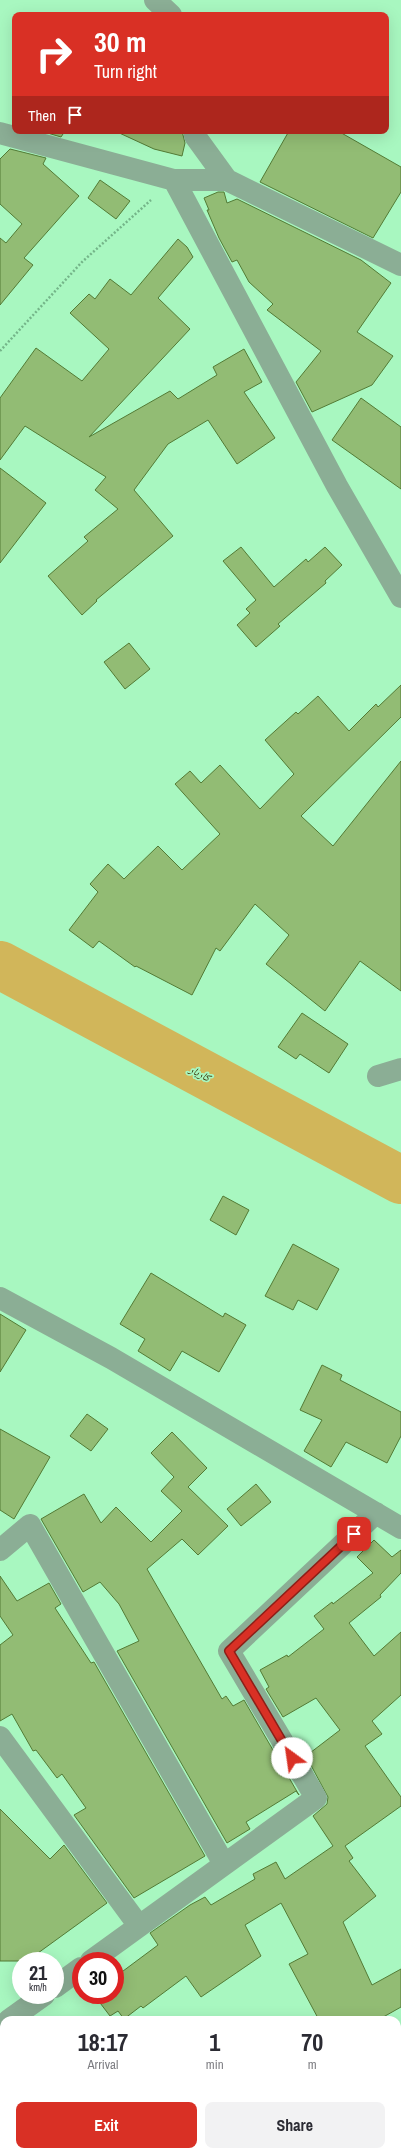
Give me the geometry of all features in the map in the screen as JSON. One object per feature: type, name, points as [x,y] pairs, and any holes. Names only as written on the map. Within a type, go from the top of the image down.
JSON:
[{"type":"street","points":[[155,0],[168,12]]},
{"type":"street","points":[[0,133],[174,180],[227,180],[401,265]]},
{"type":"street","points":[[195,134],[227,180]]},
{"type":"street","points":[[174,180],[337,486],[401,597]]},
{"type":"street","points":[[378,1076],[401,1070]]},
{"type":"street","points":[[0,1298],[111,1358],[401,1528]]},
{"type":"street","points":[[103,1952],[316,1798],[229,1651],[376,1513]]},
{"type":"street","points":[[0,1550],[30,1525],[224,1864]]},
{"type":"street","points":[[2,1744],[139,1926]]},
{"type":"street","points":[[15,2016],[31,2004]]},
{"type":"path","points":[[0,351],[82,262],[174,180]]},
{"type":"building","points":[[51,134],[63,134],[61,137]]},
{"type":"building","points":[[122,134],[183,134],[185,143],[182,156],[154,149]]},
{"type":"building","points":[[287,134],[343,134],[401,167],[401,192],[373,238],[260,182]]},
{"type":"building","points":[[10,149],[46,158],[43,164],[79,196],[24,258],[33,265],[0,305],[0,238],[6,243],[22,224],[0,204],[0,159]]},
{"type":"building","points":[[100,180],[130,201],[116,219],[88,198]]},
{"type":"building","points":[[218,192],[224,192],[227,203],[237,199],[361,260],[391,283],[357,332],[393,356],[372,385],[312,412],[296,382],[321,351],[267,310],[273,304],[249,282],[237,260],[232,262],[219,238],[207,210],[209,210],[204,198]]},
{"type":"building","points":[[178,239],[187,247],[193,257],[158,298],[190,329],[89,437],[170,391],[178,399],[217,375],[213,367],[244,349],[262,382],[244,392],[275,438],[237,464],[208,420],[168,444],[134,490],[173,536],[96,600],[97,601],[82,615],[48,576],[88,541],[84,537],[118,509],[95,490],[106,477],[25,426],[0,460],[0,398],[36,348],[82,381],[109,349],[70,313],[89,294],[95,299],[110,279],[131,295]]},
{"type":"building","points":[[361,398],[401,427],[401,489],[332,440]]},
{"type":"building","points":[[0,468],[46,503],[0,563]]},
{"type":"building","points":[[241,547],[274,587],[306,559],[308,562],[325,547],[342,565],[325,581],[326,583],[278,624],[280,626],[256,647],[237,625],[250,613],[246,609],[256,600],[223,561]]},
{"type":"building","points":[[129,643],[150,669],[125,689],[104,662]]},
{"type":"building","points":[[401,685],[401,717],[301,816],[333,846],[401,761],[401,991],[360,961],[325,1011],[266,964],[289,935],[255,904],[220,951],[216,948],[192,995],[136,966],[135,967],[99,941],[93,948],[69,930],[98,892],[90,884],[108,864],[124,879],[158,846],[182,870],[220,834],[175,784],[190,771],[201,783],[220,765],[260,809],[294,774],[265,740],[296,712],[298,714],[318,696],[349,731],[376,704],[378,707]]},
{"type":"building","points":[[302,1013],[348,1044],[329,1073],[300,1054],[296,1059],[278,1047]]},
{"type":"building","points":[[223,1196],[249,1210],[236,1235],[210,1220]]},
{"type":"building","points":[[293,1244],[339,1269],[317,1310],[298,1300],[293,1310],[265,1296]]},
{"type":"building","points":[[151,1273],[223,1317],[225,1313],[246,1325],[219,1372],[182,1351],[170,1371],[138,1351],[145,1339],[120,1324]]},
{"type":"building","points":[[0,1314],[26,1330],[0,1372]]},
{"type":"building","points":[[322,1365],[342,1375],[340,1380],[401,1412],[401,1436],[387,1463],[346,1442],[331,1467],[304,1451],[322,1420],[300,1410]]},
{"type":"building","points":[[87,1414],[108,1429],[91,1451],[70,1436]]},
{"type":"building","points":[[0,1429],[50,1457],[14,1519],[0,1510]]},
{"type":"building","points":[[172,1432],[207,1468],[188,1487],[228,1526],[198,1555],[182,1539],[147,1569],[222,1699],[226,1696],[233,1706],[244,1700],[299,1795],[296,1791],[246,1822],[250,1829],[227,1843],[117,1651],[139,1641],[119,1604],[100,1582],[83,1592],[41,1519],[84,1494],[101,1523],[116,1507],[151,1542],[182,1511],[161,1491],[174,1477],[151,1453]]},
{"type":"building","points":[[256,1484],[271,1502],[241,1526],[227,1509]]},
{"type":"building","points":[[374,1540],[392,1557],[401,1550],[401,1573],[380,1595],[381,1597],[349,1623],[374,1656],[401,1632],[401,1695],[372,1721],[382,1734],[365,1746],[401,1797],[401,1806],[345,1846],[353,1858],[349,1861],[376,1896],[343,1922],[372,1985],[401,1969],[401,2007],[385,2016],[317,2016],[289,1964],[308,1954],[281,1903],[245,1925],[261,1956],[201,1997],[186,1976],[143,2008],[141,2006],[128,2016],[122,2016],[118,2011],[110,2016],[101,2004],[124,2004],[124,1970],[158,1945],[150,1933],[190,1905],[205,1897],[211,1905],[255,1879],[253,1874],[276,1862],[285,1879],[333,1846],[313,1816],[327,1804],[328,1797],[306,1756],[340,1730],[316,1698],[283,1717],[266,1689],[269,1687],[260,1670],[287,1655],[288,1657],[324,1629],[314,1616],[332,1602],[333,1604],[373,1573],[357,1557]]},
{"type":"building","points":[[0,1576],[17,1601],[49,1583],[61,1604],[55,1608],[91,1663],[94,1662],[205,1856],[134,1898],[74,1815],[86,1808],[62,1774],[57,1778],[36,1750],[33,1751],[12,1714],[0,1721],[0,1645],[13,1635],[0,1616]]},
{"type":"building","points":[[0,1809],[50,1859],[64,1845],[107,1903],[39,1952],[12,1952],[12,1961],[0,1961]]},
{"type":"waterway","name":"کاربار","points":[[0,965],[401,1180]]},
{"type":"route","points":[[292,1758],[229,1651],[354,1534]]}]
